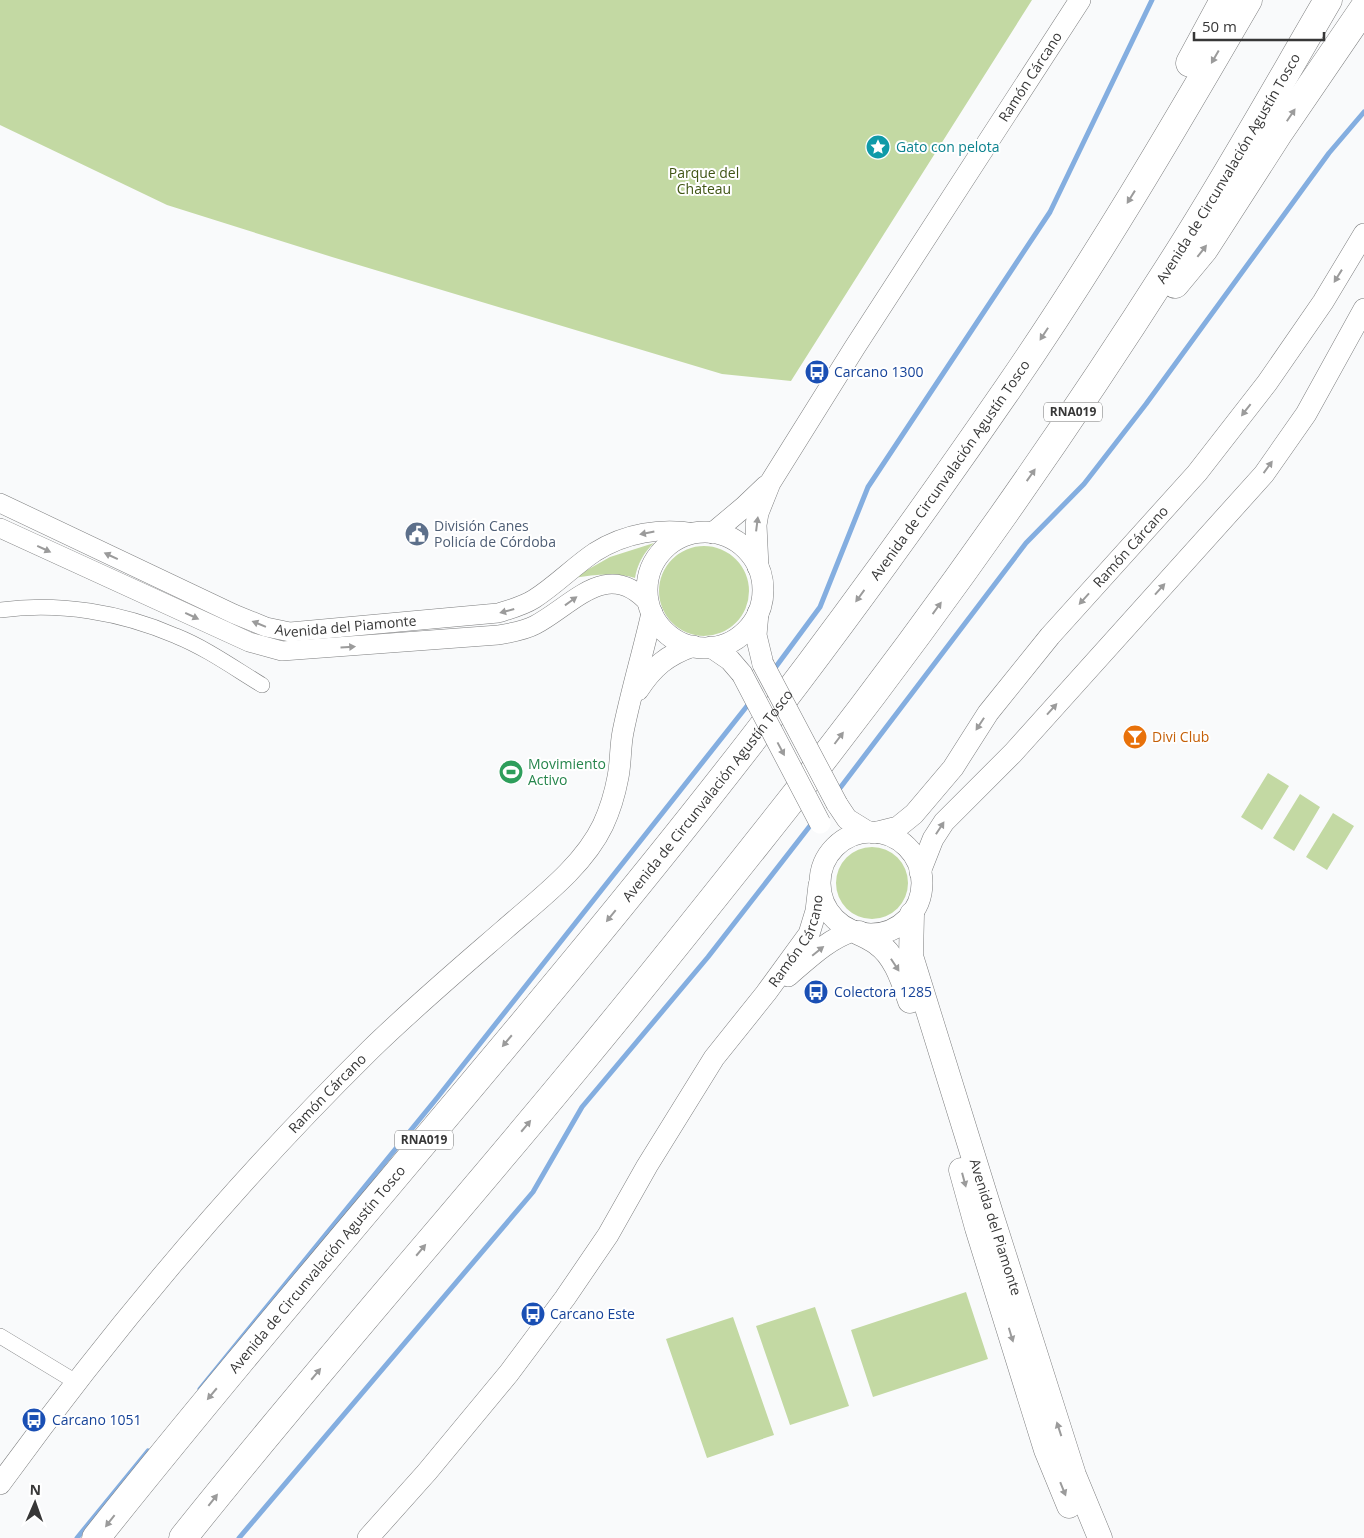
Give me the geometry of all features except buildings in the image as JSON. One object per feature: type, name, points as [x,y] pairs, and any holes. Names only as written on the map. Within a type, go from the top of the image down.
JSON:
[{"type":"highway","points":[[1145,174],[1190,62],[1224,0]]},
{"type":"highway","name":"Avenida de Circunvalación Agustín Tosco","points":[[96,1538],[203,1404],[533,1011],[751,742],[924,509],[1011,384],[1145,174],[1248,0]]},
{"type":"highway","name":"Avenida de Circunvalación Agustín Tosco","points":[[183,1538],[327,1361],[577,1066],[782,812],[932,614],[993,530],[1171,265],[1234,162],[1328,0]]},
{"type":"highway","points":[[1102,368],[1204,249],[1280,131],[1364,8]]},
{"type":"main road","name":"Ramón Cárcano","points":[[758,567],[756,525],[758,513],[770,483],[855,347],[1080,0]]},
{"type":"main road","name":"Ramón Cárcano","points":[[871,832],[898,827],[914,814],[952,768],[988,713],[1044,644],[1197,473],[1267,383],[1323,302],[1364,234]]},
{"type":"main road","points":[[920,872],[933,840],[944,822],[1012,753],[1264,474],[1306,414],[1364,309]]},
{"type":"main road","name":"Ramón Cárcano","points":[[704,533],[744,507],[770,483]]},
{"type":"main road","points":[[704,533],[727,536],[740,544],[750,554],[758,567],[762,582],[762,597],[758,612],[756,635],[763,664],[847,820],[871,832],[892,838],[908,849],[916,860],[922,887],[919,901],[912,914],[901,924],[888,931],[874,934],[856,932],[840,924],[829,914],[822,900],[819,885],[824,846],[820,823],[742,674],[730,660],[702,647],[679,642],[666,633],[656,621],[650,609],[647,588],[649,573],[656,558],[666,546],[680,538],[704,533]]},
{"type":"main road","name":"Ramón Cárcano","points":[[1,1482],[76,1382],[175,1259],[246,1179],[372,1048],[456,971],[559,882],[584,854],[603,826],[612,802],[618,776],[622,737],[650,609]]},
{"type":"main road","points":[[702,647],[726,643],[739,636],[750,625],[758,612]]},
{"type":"main road","name":"Ramón Cárcano","points":[[629,705],[657,665],[678,652],[702,647]]},
{"type":"main road","points":[[823,864],[830,852],[841,842],[854,835],[871,832]]},
{"type":"main road","name":"Ramón Cárcano","points":[[368,1538],[427,1472],[509,1373],[565,1298],[608,1235],[647,1166],[714,1058],[766,993],[809,934],[816,911],[819,885]]},
{"type":"main road","name":"Avenida del Piamonte","points":[[912,914],[911,956],[1074,1475],[1100,1538]]},
{"type":"main road","name":"Ramón Cárcano","points":[[766,993],[826,944],[837,937],[856,932]]},
{"type":"main road","name":"Avenida del Piamonte","points":[[856,932],[878,944],[896,967],[922,1032],[977,1228],[1044,1441],[1082,1538]]},
{"type":"street","name":"Avenida del Piamonte","points":[[0,503],[234,614],[266,627],[290,632],[498,613],[516,608],[533,600],[597,551],[615,542],[655,531],[670,530],[704,533]]},
{"type":"street","name":"Avenida del Piamonte","points":[[0,528],[249,642],[282,651],[498,635],[516,632],[534,626],[584,592],[598,586],[613,584],[639,593],[650,609]]},
{"type":"street","points":[[0,610],[55,607],[129,619],[177,636],[262,685]]},
{"type":"street","points":[[0,1336],[76,1382]]},
{"type":"green space","name":"Parque del Chateau","points":[[0,0],[1032,0],[791,381],[722,374],[332,257],[167,205],[0,125]]},
{"type":"green space","points":[[654,543],[647,550],[637,568],[635,578],[596,575],[573,578],[610,557]]},
{"type":"green space","points":[[704,546],[721,550],[736,559],[745,574],[749,591],[745,608],[736,623],[721,632],[704,636],[687,632],[672,623],[663,608],[659,591],[663,574],[672,559],[687,550]]},
{"type":"green space","points":[[1268,773],[1289,786],[1262,830],[1241,817]]},
{"type":"green space","points":[[1300,794],[1320,807],[1294,851],[1273,838]]},
{"type":"green space","points":[[1333,813],[1354,826],[1327,870],[1306,857]]},
{"type":"green space","points":[[872,847],[892,853],[902,863],[908,883],[902,903],[892,913],[872,919],[852,913],[842,903],[836,883],[842,863],[852,853]]},
{"type":"green space","points":[[966,1292],[988,1359],[873,1397],[851,1330]]},
{"type":"green space","points":[[815,1307],[849,1406],[790,1425],[756,1326]]},
{"type":"green space","points":[[733,1317],[774,1435],[707,1458],[666,1339]]},
{"type":"waterway","points":[[772,672],[820,607],[868,487],[1050,212],[1152,0]]},
{"type":"waterway","points":[[837,792],[1026,543],[1084,484],[1146,404],[1329,153],[1364,112]]},
{"type":"waterway","points":[[200,1389],[437,1098],[751,701]]},
{"type":"waterway","points":[[239,1538],[533,1192],[582,1107],[708,957],[813,822]]},
{"type":"waterway","points":[[77,1538],[148,1451]]},
{"type":"place","name":"Gato con pelota","points":[[878,147]]},
{"type":"place","name":"Carcano 1300","points":[[817,372]]},
{"type":"place","name":"División Canes Policía de Córdoba","points":[[417,534]]},
{"type":"place","name":"Divi Club","points":[[1135,737]]},
{"type":"place","name":"Movimiento Activo","points":[[511,772]]},
{"type":"place","name":"Colectora 1285","points":[[816,992]]},
{"type":"place","name":"Carcano Este","points":[[533,1314]]},
{"type":"place","name":"Carcano 1051","points":[[34,1420]]}]
